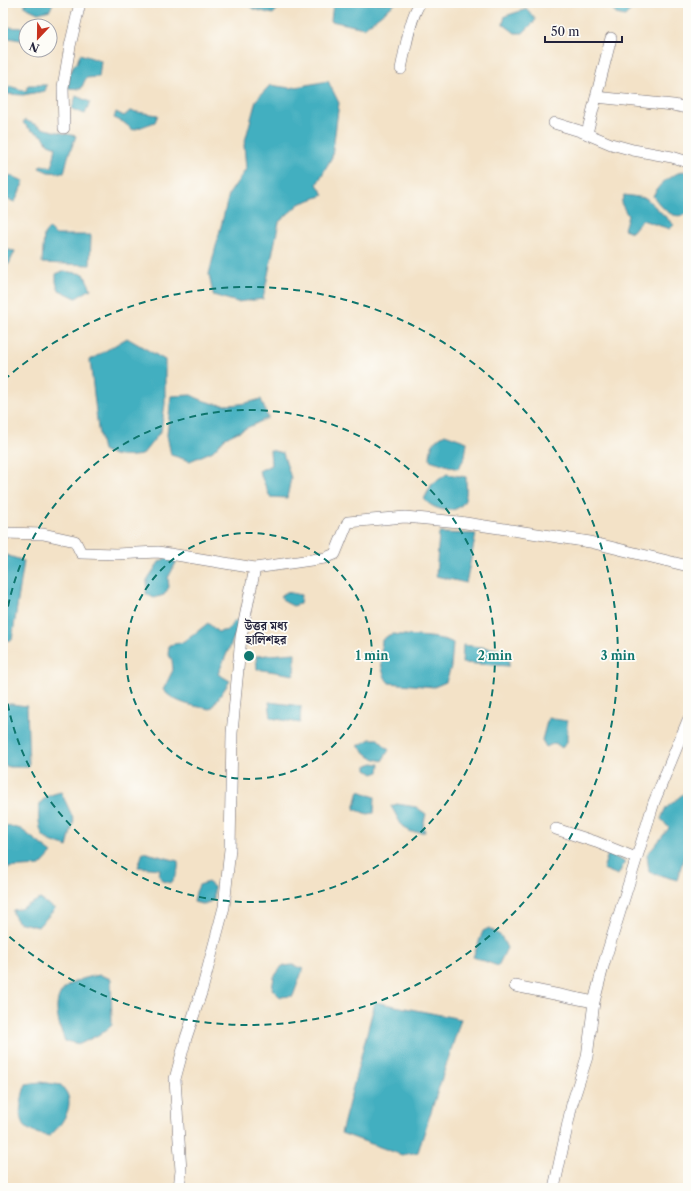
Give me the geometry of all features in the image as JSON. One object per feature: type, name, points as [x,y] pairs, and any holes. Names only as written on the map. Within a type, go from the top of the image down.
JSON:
[{"type":"street","points":[[64,128],[63,87],[70,46],[80,3]]},
{"type":"street","points":[[401,69],[411,26],[420,3]]},
{"type":"street","points":[[587,133],[611,38]]},
{"type":"street","points":[[596,97],[688,108]]},
{"type":"street","points":[[554,123],[587,133],[623,148],[665,155],[688,162]]},
{"type":"street","points":[[3,533],[42,534],[76,541],[81,553],[116,554],[158,552],[256,568],[325,558],[335,554],[348,522],[405,517],[459,522],[590,542],[688,566]]},
{"type":"street","points":[[179,1188],[181,1171],[175,1079],[186,1038],[202,990],[224,907],[230,849],[232,733],[241,637],[256,568]]},
{"type":"street","points":[[554,1188],[572,1104],[587,1057],[594,1002],[604,963],[654,802],[688,720]]},
{"type":"street","points":[[556,829],[636,858]]},
{"type":"street","points":[[515,986],[594,1002]]},
{"type":"water","points":[[25,3],[53,3],[50,10],[38,13],[25,7]]},
{"type":"water","points":[[246,3],[284,3],[273,14],[253,9]]},
{"type":"water","points":[[333,3],[396,3],[364,28],[331,21]]},
{"type":"water","points":[[612,3],[632,3],[634,7],[625,16],[616,14],[611,7]]},
{"type":"water","points":[[527,9],[536,20],[523,33],[515,33],[503,24],[505,16]]},
{"type":"water","points":[[3,27],[18,28],[18,40],[3,37]]},
{"type":"water","points":[[80,54],[101,61],[99,77],[86,78],[81,89],[68,88],[70,74],[74,65],[77,63]]},
{"type":"water","points":[[328,81],[339,103],[332,157],[317,184],[324,195],[299,204],[279,222],[263,299],[237,302],[213,295],[209,274],[229,194],[246,169],[244,145],[256,100],[270,85],[290,88]]},
{"type":"water","points":[[28,85],[47,85],[45,91],[23,95],[7,94],[9,86],[26,91]]},
{"type":"water","points":[[76,96],[90,102],[85,114],[72,109]]},
{"type":"water","points":[[130,111],[158,115],[155,122],[133,130],[123,122],[114,118],[116,112],[124,116]]},
{"type":"water","points":[[25,120],[45,129],[76,136],[64,173],[48,172],[39,168],[41,165],[52,167],[56,147],[48,144],[43,136],[31,130],[23,123]]},
{"type":"water","points":[[683,171],[688,173],[688,213],[677,216],[664,209],[653,196],[658,187],[665,180]]},
{"type":"water","points":[[3,173],[24,181],[15,202],[3,198]]},
{"type":"water","points":[[624,195],[646,198],[674,225],[670,229],[642,220],[632,232],[624,229],[628,216],[621,203]]},
{"type":"water","points":[[49,228],[56,235],[91,235],[90,265],[42,263],[44,234]]},
{"type":"water","points":[[3,249],[15,251],[9,264],[3,267]]},
{"type":"water","points":[[63,271],[84,274],[91,289],[76,298],[59,290],[56,282],[56,274]]},
{"type":"water","points":[[127,338],[165,360],[165,404],[161,431],[142,455],[117,456],[103,450],[98,429],[90,360]]},
{"type":"water","points":[[191,395],[209,402],[225,405],[242,404],[261,399],[268,418],[225,438],[213,451],[190,461],[171,455],[167,435],[171,396]]},
{"type":"water","points":[[445,434],[467,442],[465,457],[458,469],[430,460],[433,444]]},
{"type":"water","points":[[270,450],[283,453],[291,478],[287,498],[270,497],[259,471],[271,465]]},
{"type":"water","points":[[447,474],[466,477],[465,500],[456,509],[451,510],[439,509],[424,499],[432,484]]},
{"type":"water","points":[[439,533],[476,534],[466,583],[436,576]]},
{"type":"water","points":[[3,554],[24,561],[12,640],[3,641]]},
{"type":"water","points":[[169,556],[179,557],[168,578],[169,587],[164,595],[154,598],[146,594],[147,580],[159,562]]},
{"type":"water","points":[[287,592],[301,595],[300,604],[293,606],[285,602],[280,596]]},
{"type":"water","points":[[234,621],[241,621],[218,674],[230,681],[211,709],[191,705],[168,695],[163,690],[173,670],[172,660],[168,654],[169,645],[184,642],[208,623],[218,632],[228,630]]},
{"type":"water","points":[[394,634],[442,639],[453,643],[451,667],[446,682],[434,687],[389,683],[382,669],[382,640],[389,635]]},
{"type":"water","points":[[463,645],[509,650],[509,666],[462,663]]},
{"type":"water","points":[[295,653],[294,675],[257,669],[256,656]]},
{"type":"water","points":[[269,702],[301,706],[300,723],[271,718]]},
{"type":"water","points":[[3,703],[27,706],[29,767],[10,767],[3,765]]},
{"type":"water","points":[[548,718],[567,721],[567,742],[562,748],[555,743],[546,747],[542,740]]},
{"type":"water","points":[[370,739],[378,739],[389,750],[382,761],[370,757],[358,746]]},
{"type":"water","points":[[373,763],[380,764],[379,772],[373,774],[367,770],[367,765]]},
{"type":"water","points":[[359,791],[375,797],[374,813],[367,814],[354,809]]},
{"type":"water","points":[[61,792],[74,820],[67,847],[46,839],[42,834],[39,821],[39,807],[42,801],[49,796]]},
{"type":"water","points":[[684,793],[688,796],[688,843],[677,880],[649,872],[647,854],[669,828],[661,819],[665,809]]},
{"type":"water","points":[[397,804],[416,807],[426,814],[423,826],[425,832],[411,832],[402,826],[391,806]]},
{"type":"water","points":[[3,825],[21,829],[52,853],[40,866],[3,868]]},
{"type":"water","points":[[143,852],[178,861],[177,873],[170,883],[162,881],[159,875],[160,869],[138,867]]},
{"type":"water","points":[[608,854],[625,862],[618,875],[603,869]]},
{"type":"water","points":[[208,882],[214,887],[214,899],[205,905],[194,902],[199,885]]},
{"type":"water","points":[[40,899],[55,909],[38,927],[18,922],[13,914],[13,910],[20,909]]},
{"type":"water","points":[[489,928],[501,936],[507,948],[498,966],[473,957],[483,931]]},
{"type":"water","points":[[293,965],[303,969],[293,996],[280,997],[272,989],[274,977],[282,966]]},
{"type":"water","points":[[100,975],[111,979],[112,1025],[104,1032],[80,1044],[65,1041],[57,1015],[57,1004],[60,996],[65,988],[73,983],[85,978]]},
{"type":"water","points":[[375,1002],[461,1019],[418,1152],[402,1155],[341,1133]]},
{"type":"water","points":[[40,1082],[61,1085],[68,1096],[69,1107],[67,1113],[50,1136],[31,1131],[26,1128],[21,1119],[20,1113],[23,1092],[26,1084]]},
{"type":"district","name":"উত্তর মধ্য হালিশহর","points":[[266,632]]}]
